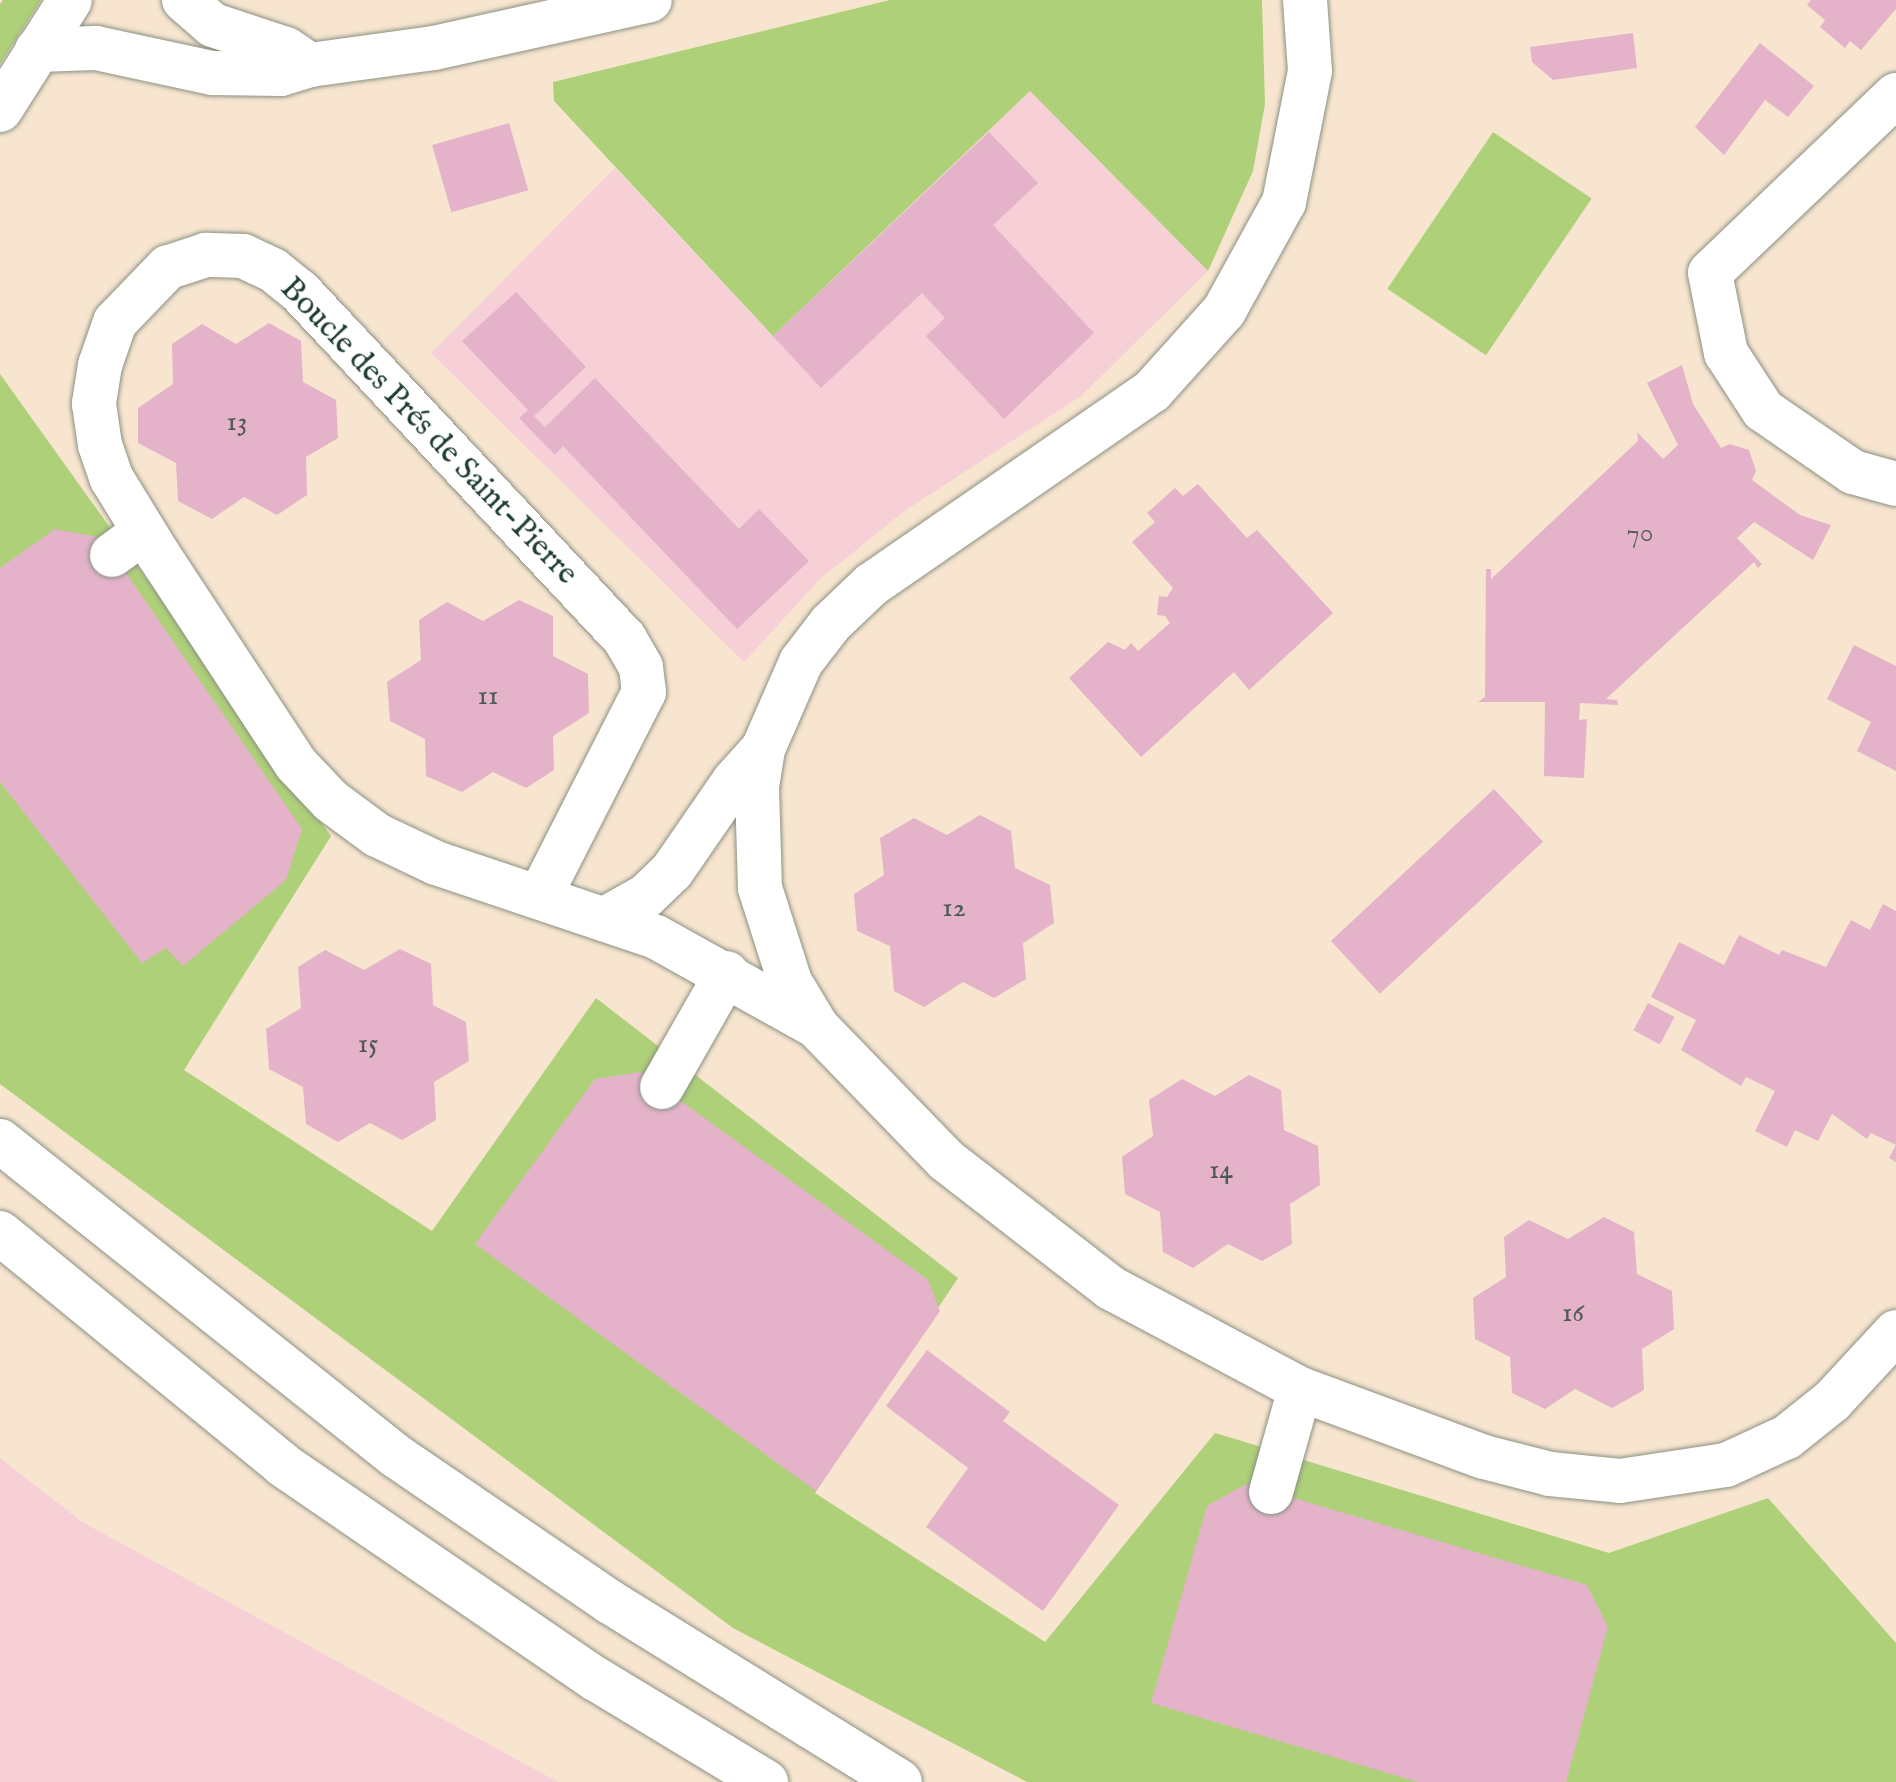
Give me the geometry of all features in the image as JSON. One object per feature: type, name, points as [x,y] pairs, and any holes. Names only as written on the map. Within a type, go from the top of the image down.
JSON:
[{"type":"street","points":[[0,110],[70,0]]},
{"type":"street","points":[[184,0],[213,25],[286,49],[310,65]]},
{"type":"street","points":[[37,50],[96,48],[250,75],[281,74],[310,65],[381,58],[650,0]]},
{"type":"street","name":"Boucle des Prés de Saint-Pierre","points":[[1305,0],[1310,71],[1284,202],[1224,311],[1152,391],[872,584],[831,623],[801,662],[763,749],[757,788],[760,888],[790,982],[817,1027],[946,1160],[1111,1288],[1300,1389],[1384,1423],[1537,1470],[1620,1481],[1670,1478],[1726,1465],[1787,1437],[1832,1401],[1896,1332]]},
{"type":"street","points":[[1896,95],[1710,273],[1726,353],[1763,410],[1853,472],[1896,484]]},
{"type":"street","name":"Boucle des Prés de Saint-Pierre","points":[[540,896],[632,723],[644,692],[641,667],[625,639],[299,291],[273,270],[243,256],[206,255],[168,267],[115,322],[100,365],[94,404],[100,445],[128,543],[296,764],[331,801],[377,835],[436,863],[656,937],[727,973],[817,1027]]},
{"type":"street","points":[[605,919],[646,896],[672,871],[734,781],[763,749]]},
{"type":"street","points":[[662,1087],[727,973]]},
{"type":"street","points":[[0,1141],[396,1456],[610,1602],[900,1782]]},
{"type":"street","points":[[0,1233],[283,1465],[596,1679],[766,1782]]},
{"type":"street","points":[[1271,1492],[1300,1389]]},
{"type":"shaded area","points":[[1030,91],[1208,271],[1081,396],[903,512],[820,579],[744,662],[431,353],[615,168],[773,336]]},
{"type":"shaded area","points":[[0,1458],[82,1522],[558,1782],[0,1782]]},
{"type":"green space","points":[[3,0],[41,0],[0,64],[0,4]]},
{"type":"green space","points":[[890,0],[1262,0],[1265,104],[1253,171],[1208,271],[1030,91],[773,336],[554,101],[553,82]]},
{"type":"green space","points":[[1493,132],[1592,199],[1486,355],[1387,289]]},
{"type":"green space","points":[[0,374],[331,836],[184,1070],[432,1231],[596,998],[958,1278],[815,1493],[1045,1642],[1215,1433],[1609,1553],[1768,1498],[1896,1643],[1896,1782],[1027,1782],[733,1628],[0,1084]]},
{"type":"building","points":[[1811,0],[1896,0],[1896,9],[1861,50],[1850,41],[1845,48],[1820,27],[1825,20],[1807,5]]},
{"type":"building","points":[[1633,33],[1637,68],[1553,80],[1532,62],[1530,47]]},
{"type":"building","points":[[1760,43],[1814,86],[1788,117],[1765,100],[1724,155],[1695,127]]},
{"type":"building","points":[[509,123],[528,190],[451,212],[432,145]]},
{"type":"building","points":[[989,132],[1038,183],[993,225],[1094,333],[1004,419],[926,336],[945,318],[922,293],[821,388],[773,336]]},
{"type":"building","points":[[516,292],[586,367],[534,416],[545,427],[595,378],[739,529],[759,509],[809,561],[737,629],[563,446],[555,455],[519,418],[528,410],[462,341]]},
{"type":"building","points":[[269,323],[301,341],[303,382],[336,400],[338,438],[306,457],[307,495],[277,515],[244,497],[212,519],[178,501],[176,463],[138,443],[138,408],[173,384],[172,344],[202,324],[236,344]]},
{"type":"building","points":[[1682,365],[1693,404],[1721,448],[1730,444],[1749,450],[1756,471],[1752,480],[1800,515],[1831,525],[1813,560],[1754,522],[1737,538],[1762,564],[1758,568],[1754,562],[1606,699],[1617,700],[1618,705],[1580,703],[1579,720],[1587,719],[1584,778],[1544,776],[1545,702],[1478,702],[1485,697],[1486,569],[1491,569],[1491,579],[1638,441],[1637,432],[1663,459],[1678,445],[1647,383]]},
{"type":"building","points":[[1198,484],[1247,538],[1257,530],[1333,613],[1249,690],[1234,672],[1141,757],[1069,678],[1108,642],[1125,650],[1131,643],[1138,651],[1170,623],[1165,616],[1157,615],[1159,596],[1167,597],[1173,588],[1132,542],[1155,522],[1147,513],[1175,488],[1183,496]]},
{"type":"building","points":[[55,529],[102,538],[302,829],[286,880],[183,966],[166,948],[142,963],[0,782],[0,568]]},
{"type":"building","points":[[519,600],[553,616],[553,656],[588,674],[589,713],[553,736],[554,770],[526,788],[493,772],[462,792],[426,776],[425,739],[390,721],[387,682],[421,660],[419,620],[447,602],[483,621]]},
{"type":"building","points":[[1854,645],[1896,666],[1896,771],[1857,751],[1871,722],[1827,699]]},
{"type":"building","points":[[1494,789],[1543,842],[1380,994],[1331,941]]},
{"type":"building","points":[[980,815],[1011,831],[1015,868],[1050,885],[1054,923],[1023,943],[1026,979],[994,998],[963,982],[924,1007],[894,991],[890,946],[857,931],[854,894],[884,875],[880,838],[914,818],[947,835]]},
{"type":"building","points":[[1883,904],[1896,911],[1896,1145],[1871,1133],[1867,1139],[1832,1114],[1818,1141],[1795,1130],[1787,1147],[1755,1131],[1775,1091],[1746,1077],[1741,1086],[1681,1050],[1696,1020],[1651,997],[1679,942],[1724,965],[1739,935],[1779,955],[1782,950],[1826,967],[1851,920],[1870,930]]},
{"type":"building","points":[[400,949],[431,964],[433,1005],[466,1022],[469,1061],[434,1082],[436,1120],[402,1140],[370,1123],[338,1142],[306,1124],[303,1087],[269,1069],[266,1029],[301,1008],[298,967],[325,950],[364,970]]},
{"type":"building","points":[[1648,1003],[1674,1017],[1660,1044],[1633,1030]]},
{"type":"building","points":[[641,1072],[928,1280],[940,1311],[816,1491],[475,1244],[595,1079]]},
{"type":"building","points":[[1249,1075],[1281,1090],[1284,1130],[1318,1146],[1320,1185],[1290,1204],[1292,1244],[1262,1261],[1228,1244],[1193,1268],[1163,1252],[1160,1212],[1125,1194],[1122,1157],[1153,1136],[1149,1100],[1182,1079],[1215,1096]]},
{"type":"building","points":[[1896,1145],[1896,1162],[1889,1158]]},
{"type":"building","points":[[1604,1217],[1634,1232],[1637,1274],[1672,1291],[1674,1329],[1642,1349],[1644,1390],[1612,1408],[1575,1389],[1545,1409],[1512,1393],[1510,1357],[1475,1339],[1473,1298],[1506,1277],[1504,1237],[1529,1220],[1568,1239]]},
{"type":"building","points":[[927,1350],[1010,1412],[1003,1421],[1119,1505],[1043,1611],[926,1527],[968,1468],[886,1406]]},
{"type":"building","points":[[1246,1484],[1587,1585],[1608,1627],[1566,1782],[1418,1782],[1151,1703],[1207,1506]]}]
